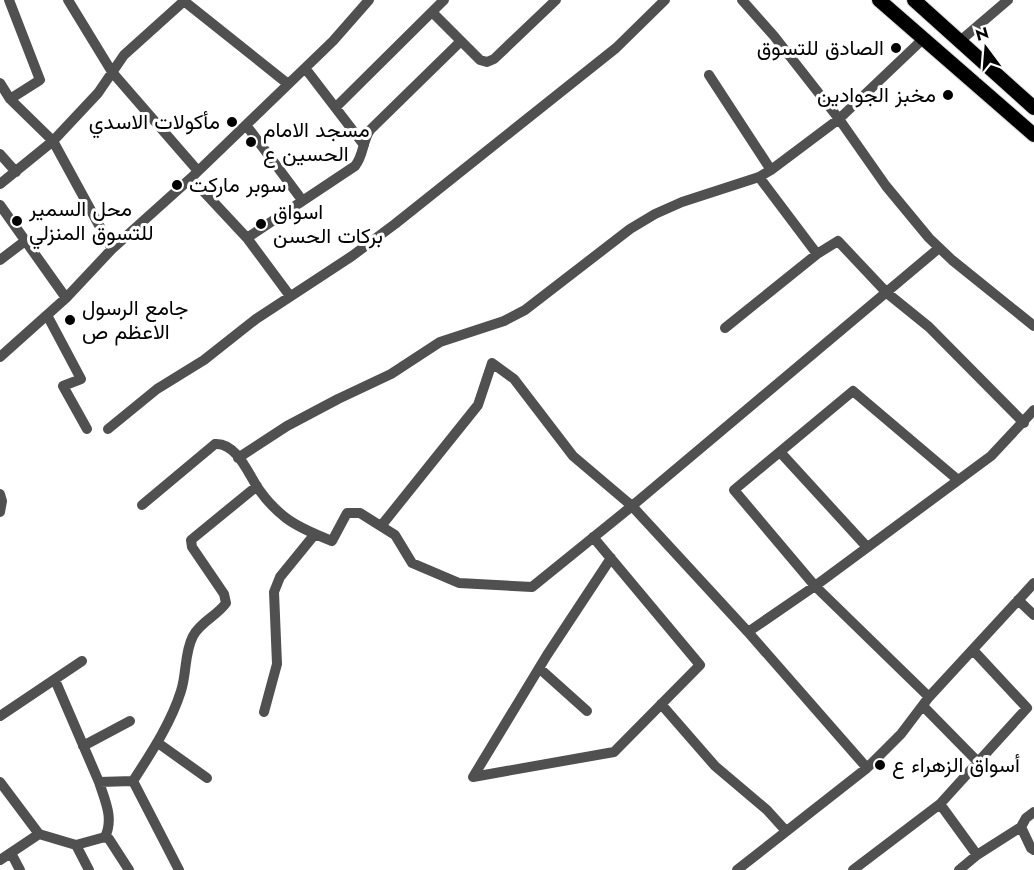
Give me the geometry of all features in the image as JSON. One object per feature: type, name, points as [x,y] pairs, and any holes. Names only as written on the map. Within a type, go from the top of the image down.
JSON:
[{"type":"main road","points":[[879,0],[1034,135]]},
{"type":"main road","points":[[914,0],[1034,108]]},
{"type":"street","points":[[9,0],[40,80],[10,99]]},
{"type":"street","points":[[68,0],[112,72],[248,238],[290,296]]},
{"type":"street","points":[[0,357],[66,298],[112,249],[333,42],[369,0]]},
{"type":"street","points":[[336,107],[444,0]]},
{"type":"street","points":[[432,12],[480,60],[490,61],[556,0]]},
{"type":"street","points":[[108,429],[157,389],[204,360],[247,326],[352,256],[616,48],[665,0]]},
{"type":"street","points":[[742,0],[774,36],[839,119],[886,186],[939,248],[1034,326]]},
{"type":"street","points":[[960,41],[1008,0]]},
{"type":"street","points":[[0,184],[52,141],[98,93],[124,55],[184,1],[288,84]]},
{"type":"street","points":[[238,458],[287,426],[391,374],[434,346],[467,332],[504,321],[525,310],[630,229],[655,214],[682,202],[759,177],[771,170],[839,119],[923,39]]},
{"type":"street","points":[[248,238],[355,166],[362,156],[367,135],[374,126],[461,41]]},
{"type":"street","points":[[305,68],[364,146]]},
{"type":"street","points":[[709,75],[771,170]]},
{"type":"street","points":[[0,82],[10,99],[52,141],[112,249]]},
{"type":"street","points":[[246,125],[303,200]]},
{"type":"street","points":[[0,154],[16,172]]},
{"type":"street","points":[[759,177],[817,254]]},
{"type":"street","points":[[0,204],[66,298]]},
{"type":"street","points":[[0,261],[25,241]]},
{"type":"street","points":[[725,328],[817,254],[838,241],[887,293],[929,327],[1024,423]]},
{"type":"street","points":[[142,506],[215,444],[226,445],[263,494],[288,519],[315,534],[332,541],[346,513],[360,513],[395,535],[412,564],[459,583],[532,587],[939,248]]},
{"type":"street","points":[[47,315],[81,379],[63,386],[87,429]]},
{"type":"street","points":[[381,526],[478,405],[492,363],[514,379],[573,456],[632,506],[748,632],[867,768]]},
{"type":"street","points":[[958,480],[853,391],[734,490],[815,586],[926,701],[978,762]]},
{"type":"street","points":[[748,632],[815,586],[991,456],[1034,410]]},
{"type":"street","points":[[780,452],[867,547]]},
{"type":"street","points":[[133,781],[158,743],[181,690],[185,659],[193,637],[200,626],[226,603],[224,594],[192,547],[191,540],[257,486]]},
{"type":"street","points":[[0,494],[3,501],[0,512]]},
{"type":"street","points":[[264,712],[277,664],[274,592],[280,577],[315,534]]},
{"type":"street","points":[[593,537],[611,558],[700,665],[614,752],[473,777],[539,668],[611,558]]},
{"type":"street","points":[[736,870],[867,768],[902,734],[926,701],[1034,583]]},
{"type":"street","points":[[1018,600],[1034,615]]},
{"type":"street","points":[[857,869],[940,804],[1027,708],[973,650]]},
{"type":"street","points":[[0,716],[82,661]]},
{"type":"street","points":[[539,668],[587,711]]},
{"type":"street","points":[[55,680],[99,782],[110,816],[110,826],[105,837]]},
{"type":"street","points":[[661,704],[715,766],[767,810],[786,831]]},
{"type":"street","points":[[83,746],[130,721]]},
{"type":"street","points":[[158,743],[207,778]]},
{"type":"street","points":[[99,782],[133,781]]},
{"type":"street","points":[[133,781],[179,870]]},
{"type":"street","points":[[0,782],[39,834],[76,845],[105,837],[110,839],[129,870]]},
{"type":"street","points":[[940,804],[977,855]]},
{"type":"street","points":[[959,870],[977,855],[1021,827],[1026,818],[1034,812]]},
{"type":"street","points":[[1021,827],[1034,850]]},
{"type":"street","points":[[0,860],[39,834]]},
{"type":"street","points":[[76,845],[89,870]]},
{"type":"street","points":[[11,853],[20,870]]},
{"type":"place","name":"الصادق للتسوق","points":[[896,48]]},
{"type":"place","name":"مخبز الجوادين","points":[[948,95]]},
{"type":"place","name":"مأكولات الاسدي","points":[[232,122]]},
{"type":"place","name":"مسجد الامام الحسين ع","points":[[251,142]]},
{"type":"place","name":"سوبر ماركت","points":[[177,185]]},
{"type":"place","name":"محل السمير للتسوق المنزلي","points":[[17,221]]},
{"type":"place","name":"اسواق بركات الحسن","points":[[261,224]]},
{"type":"place","name":"جامع الرسول الاعظم ص","points":[[70,320]]},
{"type":"place","name":"أسواق الزهراء ع","points":[[880,765]]}]
